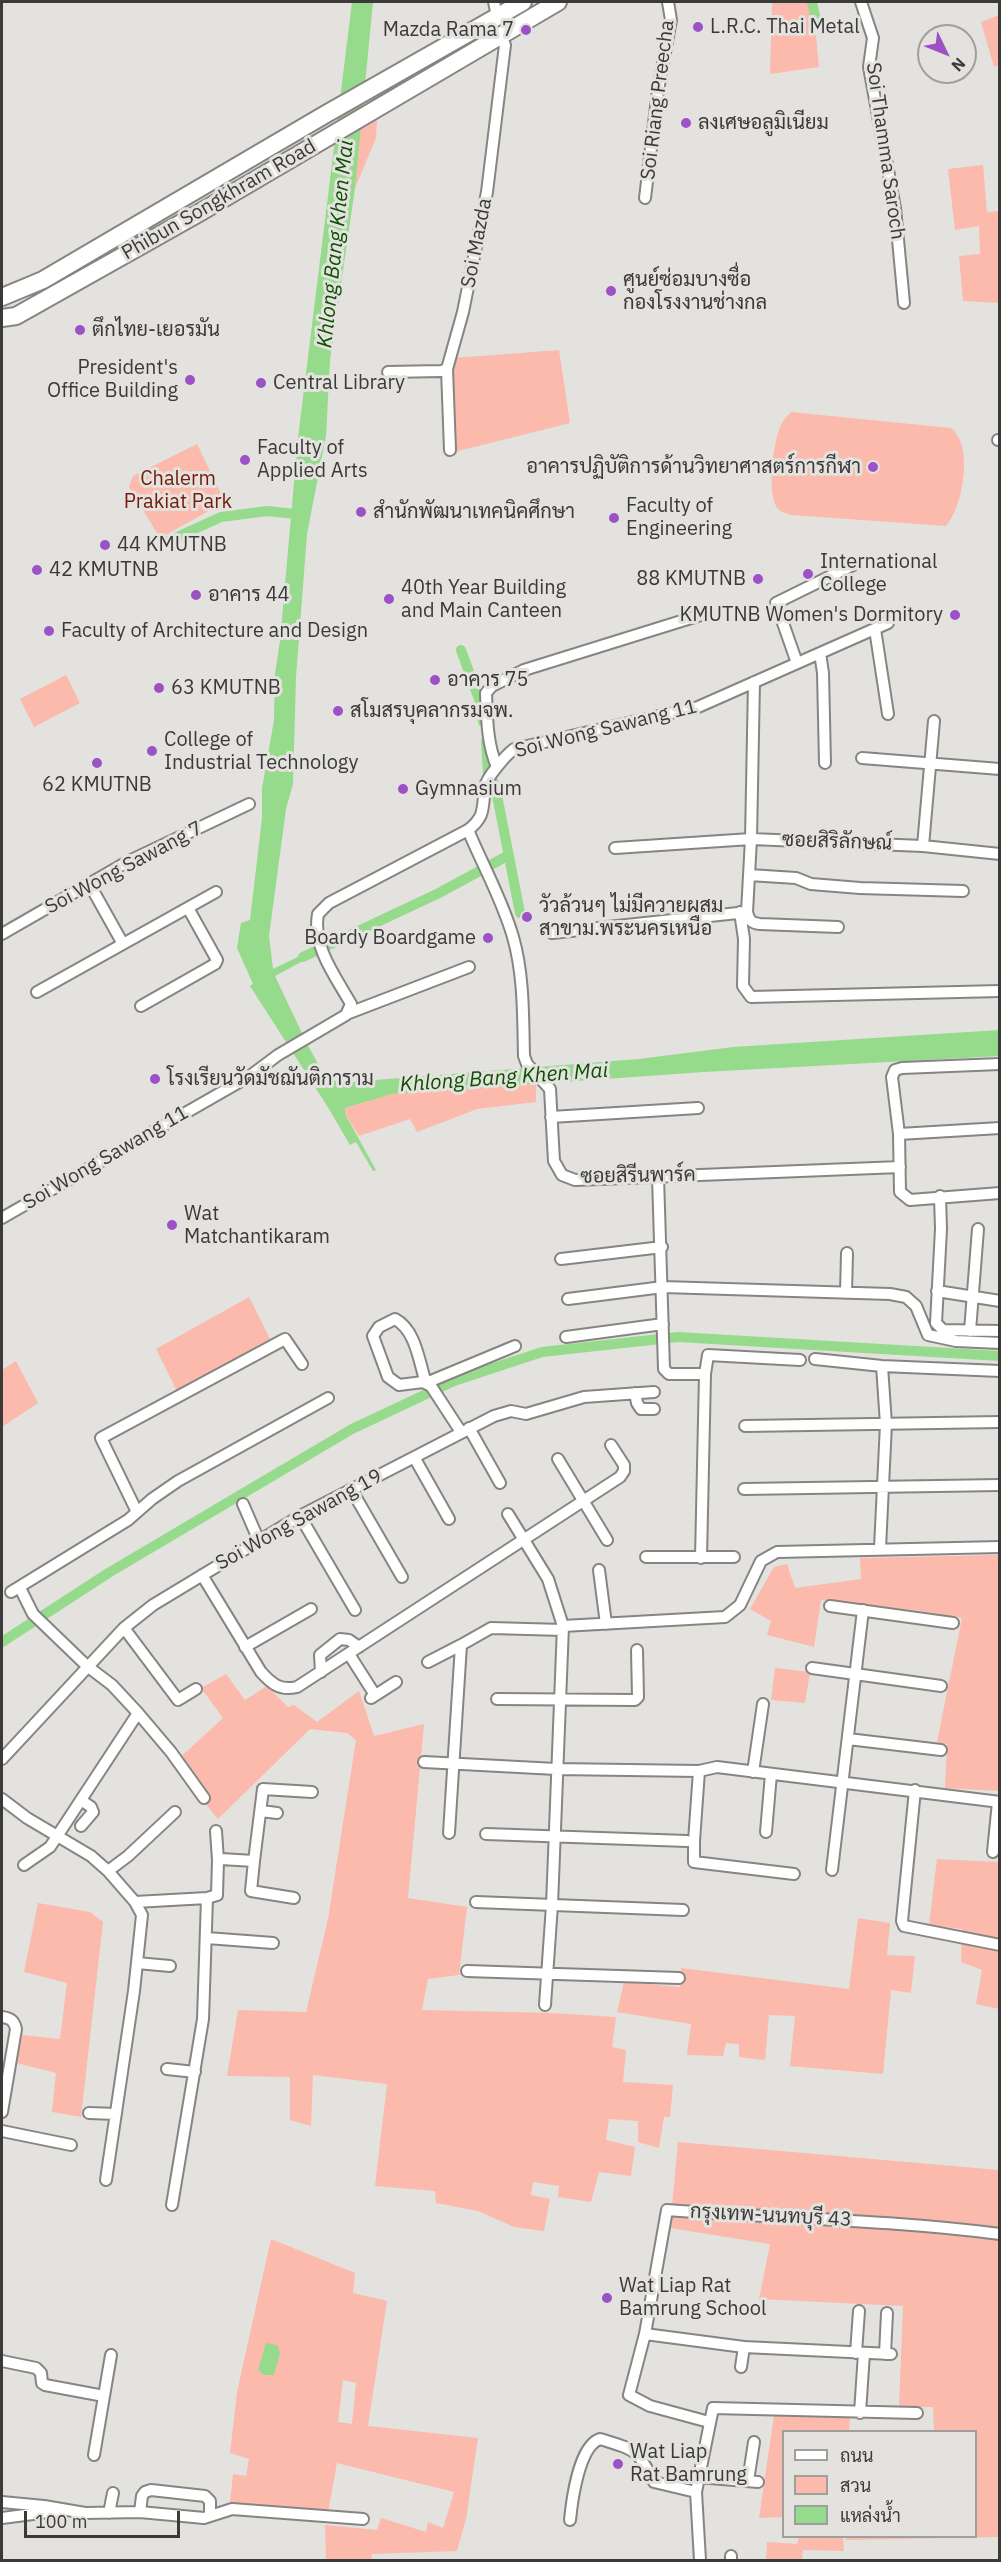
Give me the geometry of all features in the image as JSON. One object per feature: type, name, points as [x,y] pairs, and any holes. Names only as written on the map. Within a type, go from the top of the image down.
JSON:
[{"type":"main road","name":"Phibun Songkhram Road","points":[[2,297],[43,280],[377,84],[495,9],[523,2]]},
{"type":"main road","name":"Phibun Songkhram Road","points":[[6,319],[189,219],[558,2]]},
{"type":"street","name":"Soi Riang Preecha","points":[[645,198],[658,90],[671,20],[668,2]]},
{"type":"street","name":"Soi Thamma Saroch","points":[[861,2],[873,38],[869,67],[895,208],[904,303]]},
{"type":"street","name":"Soi Mazda","points":[[450,450],[447,369],[463,312],[488,188],[504,45],[500,36]]},
{"type":"street","points":[[388,372],[447,369]]},
{"type":"street","points":[[797,663],[776,603],[853,565]]},
{"type":"street","points":[[349,1013],[351,1004],[321,949],[316,921],[322,908],[468,830],[477,823],[483,812],[492,775],[486,693],[492,686],[524,670],[704,614]]},
{"type":"street","name":"Soi Wong Sawang 11","points":[[492,775],[514,748],[690,709],[888,623]]},
{"type":"street","points":[[875,629],[888,714]]},
{"type":"street","points":[[819,653],[823,673],[825,763]]},
{"type":"street","points":[[754,682],[751,839],[744,912],[742,986],[751,997],[999,991]]},
{"type":"street","points":[[923,846],[934,721]]},
{"type":"street","points":[[862,758],[999,769]]},
{"type":"street","name":"Soi Wong Sawang 7","points":[[2,934],[154,848],[249,804]]},
{"type":"street","name":"ซอยสิรีนพาร์ค","points":[[468,830],[488,870],[513,935],[523,1000],[524,1056],[527,1064],[550,1089],[554,1161],[562,1175],[575,1180],[900,1167]]},
{"type":"street","name":"ซอยสิริลักษณ์","points":[[615,848],[751,839],[923,846],[999,854]]},
{"type":"street","points":[[749,875],[796,878],[811,884],[860,888],[963,891]]},
{"type":"street","points":[[90,885],[123,944]]},
{"type":"street","points":[[38,992],[216,892]]},
{"type":"street","points":[[141,1006],[215,964],[217,960],[188,908]]},
{"type":"street","points":[[744,912],[755,924],[838,927]]},
{"type":"street","points":[[552,933],[744,912]]},
{"type":"street","name":"Soi Wong Sawang 11","points":[[2,1218],[250,1076],[278,1055],[349,1013],[469,967]]},
{"type":"street","points":[[999,1064],[895,1070],[892,1077],[900,1134],[900,1192],[904,1197],[910,1200],[999,1193]]},
{"type":"street","points":[[551,1117],[698,1108]]},
{"type":"street","points":[[900,1134],[999,1128]]},
{"type":"street","points":[[658,1176],[666,1372],[705,1374]]},
{"type":"street","points":[[940,1196],[937,1325],[942,1330],[999,1331]]},
{"type":"street","points":[[970,1331],[978,1230]]},
{"type":"street","points":[[561,1258],[662,1247]]},
{"type":"street","points":[[846,1293],[847,1253]]},
{"type":"street","points":[[568,1299],[663,1287],[891,1294],[906,1297],[916,1306],[928,1335],[956,1341],[999,1343]]},
{"type":"street","points":[[938,1291],[999,1301]]},
{"type":"street","points":[[500,1483],[465,1430],[431,1386],[426,1383],[418,1355],[403,1323],[395,1319],[379,1327],[373,1336],[387,1377],[399,1385],[426,1383],[515,1346]]},
{"type":"street","points":[[566,1336],[663,1324]]},
{"type":"street","points":[[137,1512],[101,1438],[285,1339],[302,1364]]},
{"type":"street","points":[[701,1558],[705,1374],[711,1354],[800,1360]]},
{"type":"street","points":[[814,1359],[882,1366],[999,1371]]},
{"type":"street","points":[[880,1548],[885,1487],[886,1424],[882,1366]]},
{"type":"street","name":"Soi Wong Sawang 19","points":[[2,1759],[124,1628],[153,1605],[300,1516],[494,1416],[511,1411],[526,1414],[584,1397],[654,1392]]},
{"type":"street","points":[[635,1393],[637,1403],[641,1408],[654,1409]]},
{"type":"street","points":[[204,1798],[171,1752],[138,1713],[112,1685],[87,1666],[37,1618],[15,1590],[100,1539],[178,1481],[328,1398]]},
{"type":"street","points":[[745,1426],[999,1422]]},
{"type":"street","points":[[202,1575],[261,1672],[273,1685],[286,1690],[297,1687],[620,1477],[624,1471],[624,1465],[611,1445]]},
{"type":"street","points":[[414,1457],[449,1520]]},
{"type":"street","points":[[558,1459],[607,1540]]},
{"type":"street","points":[[744,1489],[999,1485]]},
{"type":"street","points":[[351,1489],[402,1577]]},
{"type":"street","points":[[243,1504],[259,1541]]},
{"type":"street","points":[[508,1514],[548,1579],[563,1628],[558,1699],[552,1905],[545,2005]]},
{"type":"street","points":[[300,1516],[355,1610]]},
{"type":"street","points":[[428,1662],[491,1628],[563,1628],[725,1617],[740,1605],[761,1561],[777,1552],[999,1547]]},
{"type":"street","points":[[646,1557],[734,1557]]},
{"type":"street","points":[[599,1569],[606,1624]]},
{"type":"street","points":[[830,1606],[953,1623]]},
{"type":"street","points":[[245,1647],[311,1609]]},
{"type":"street","points":[[832,1870],[863,1610]]},
{"type":"street","points":[[124,1628],[178,1700],[196,1689]]},
{"type":"street","points":[[321,1672],[320,1655],[340,1639],[349,1640],[359,1647]]},
{"type":"street","points":[[449,1833],[461,1645]]},
{"type":"street","points":[[497,1698],[635,1700],[638,1696],[637,1650]]},
{"type":"street","points":[[349,1654],[372,1697],[396,1682]]},
{"type":"street","points":[[812,1668],[941,1686]]},
{"type":"street","points":[[753,1772],[763,1704]]},
{"type":"street","points":[[24,1865],[50,1846],[112,1749],[138,1713]]},
{"type":"street","points":[[848,1739],[941,1750]]},
{"type":"street","points":[[424,1762],[699,1771],[717,1767],[999,1802],[993,1852]]},
{"type":"street","points":[[699,1771],[694,1862],[794,1874]]},
{"type":"street","points":[[766,1832],[771,1774]]},
{"type":"street","points":[[294,1898],[251,1891],[264,1788],[312,1792]]},
{"type":"street","points":[[915,1790],[902,1918],[904,1926],[999,1945]]},
{"type":"street","points":[[2,1799],[27,1818],[91,1856],[108,1871],[135,1902],[142,1915],[106,2180]]},
{"type":"street","points":[[81,1800],[93,1812],[81,1826]]},
{"type":"street","points":[[261,1811],[277,1813]]},
{"type":"street","points":[[108,1871],[128,1856],[175,1812]]},
{"type":"street","points":[[135,1902],[207,1898],[217,1895],[216,1831]]},
{"type":"street","points":[[486,1834],[687,1841]]},
{"type":"street","points":[[218,1860],[254,1861]]},
{"type":"street","points":[[172,2205],[203,2019],[207,1898]]},
{"type":"street","points":[[476,1902],[683,1910]]},
{"type":"street","points":[[207,1938],[273,1943]]},
{"type":"street","points":[[137,1963],[170,1966]]},
{"type":"street","points":[[467,1971],[679,1978]]},
{"type":"street","points":[[2,2017],[10,2018],[15,2023],[16,2029],[2,2112]]},
{"type":"street","points":[[167,2069],[195,2072]]},
{"type":"street","points":[[89,2113],[116,2115]]},
{"type":"street","points":[[2,2131],[71,2145]]},
{"type":"street","name":"กรุงเทพ-นนทบุรี 43","points":[[645,2334],[667,2210],[760,2217],[832,2218],[999,2234]]},
{"type":"street","points":[[859,2311],[860,2413]]},
{"type":"street","points":[[709,2422],[650,2406],[629,2395],[645,2334],[744,2347],[888,2354],[887,2313]]},
{"type":"street","points":[[741,2367],[744,2347]]},
{"type":"street","points":[[94,2455],[111,2355]]},
{"type":"street","points":[[2,2361],[36,2368],[41,2373],[42,2383],[45,2385],[104,2396]]},
{"type":"street","points":[[700,2560],[696,2492],[711,2410],[715,2408],[917,2413]]},
{"type":"street","points":[[570,2520],[577,2479],[588,2449],[592,2443],[600,2439],[633,2449],[638,2453],[654,2482],[696,2492]]},
{"type":"street","points":[[698,2477],[753,2482],[754,2442]]},
{"type":"street","points":[[140,2512],[142,2496],[151,2490],[205,2496],[210,2500],[210,2514]]},
{"type":"street","points":[[109,2513],[113,2493]]},
{"type":"street","points":[[2,2502],[44,2505],[62,2511]]},
{"type":"street","points":[[2,2518],[62,2511],[140,2512],[204,2518],[210,2514],[232,2510],[363,2519]]},
{"type":"green space","points":[[772,2],[809,2],[819,67],[770,74]]},
{"type":"green space","points":[[999,15],[999,65],[994,67],[981,22]]},
{"type":"green space","points":[[377,120],[376,138],[355,188],[359,129]]},
{"type":"green space","points":[[983,165],[987,212],[999,211],[999,303],[963,301],[959,256],[980,254],[979,226],[955,230],[948,169]]},
{"type":"green space","points":[[559,350],[570,423],[454,452],[450,371],[454,358]]},
{"type":"green space","name":"อาคารปฏิบัติการด้านวิทยาศาสตร์การกีฬา","points":[[791,412],[951,428],[962,448],[964,477],[957,505],[946,526],[791,515],[778,509],[772,492],[772,467],[779,431]]},
{"type":"green space","name":"Chalerm Prakiat Park","points":[[197,444],[225,502],[160,538],[129,487],[133,476]]},
{"type":"green space","points":[[66,675],[80,703],[34,727],[20,699]]},
{"type":"green space","points":[[536,1084],[536,1102],[477,1109],[417,1132],[410,1119],[359,1136],[345,1114],[345,1108],[392,1094]]},
{"type":"green space","points":[[249,1297],[270,1339],[177,1391],[156,1349]]},
{"type":"green space","points":[[16,1361],[38,1403],[2,1427],[2,1370]]},
{"type":"green space","points":[[999,1555],[999,1791],[945,1788],[947,1744],[937,1742],[962,1618],[915,1610],[821,1600],[814,1647],[767,1635],[771,1621],[750,1609],[774,1567],[787,1564],[795,1588],[861,1579],[860,1558]]},
{"type":"green space","points":[[775,1668],[810,1672],[805,1703],[771,1700]]},
{"type":"green space","points":[[226,1674],[245,1700],[267,1686],[288,1707],[294,1705],[317,1722],[359,1691],[374,1736],[424,1724],[408,1898],[467,1907],[459,1975],[428,1979],[422,2010],[616,2017],[612,2047],[626,2050],[623,2082],[673,2085],[670,2117],[664,2117],[659,2148],[638,2142],[638,2121],[609,2119],[606,2140],[635,2147],[631,2176],[599,2172],[591,2202],[558,2197],[559,2186],[533,2182],[531,2195],[550,2199],[544,2231],[514,2227],[478,2211],[436,2203],[435,2191],[375,2186],[387,2084],[313,2075],[311,2126],[290,2120],[290,2077],[227,2076],[238,2010],[306,2012],[328,1919],[356,1740],[347,1733],[310,1729],[218,1819],[173,1764],[223,1718],[201,1688]]},
{"type":"green space","points":[[937,1859],[999,1862],[999,2009],[976,2004],[982,1970],[961,1962],[962,1929],[929,1925]]},
{"type":"green space","points":[[38,1903],[90,1912],[103,1922],[81,2117],[52,2112],[56,2073],[17,2063],[22,2035],[60,2039],[67,1983],[24,1972]]},
{"type":"green space","points":[[858,1918],[890,1923],[887,1955],[915,1956],[911,1993],[891,1990],[883,2074],[790,2066],[795,2016],[769,2015],[765,2060],[739,2057],[739,2044],[726,2043],[723,2056],[687,2055],[691,2024],[617,2012],[624,1982],[680,1987],[681,1968],[849,1989]]},
{"type":"green space","points":[[678,2142],[999,2170],[999,2537],[977,2537],[977,2430],[934,2430],[933,2407],[899,2407],[903,2306],[759,2299],[770,2244],[670,2228]]},
{"type":"green space","points":[[271,2239],[355,2273],[353,2293],[387,2301],[368,2426],[478,2438],[466,2519],[457,2551],[372,2554],[371,2560],[326,2560],[325,2525],[377,2530],[381,2518],[426,2532],[428,2522],[443,2528],[454,2492],[337,2463],[328,2512],[230,2503],[233,2474],[246,2476],[249,2459],[230,2453],[237,2392]],"holes":[[[343,2380],[356,2383],[352,2424],[338,2422]]]},
{"type":"green space","points":[[774,2415],[850,2418],[849,2430],[782,2430],[782,2517],[759,2518]]},
{"type":"green space","points":[[799,2538],[843,2538],[844,2551],[803,2550],[802,2560],[766,2560],[767,2542],[797,2544]]},
{"type":"green space","points":[[846,2538],[948,2538],[846,2540]]},
{"type":"water","name":"Khlong Bang Khen Mai","points":[[352,2],[373,2],[355,188],[330,360],[326,436],[307,534],[296,677],[293,784],[286,809],[269,936],[273,969],[314,949],[316,954],[275,976],[322,1071],[338,1083],[639,1059],[733,1047],[999,1030],[999,1056],[704,1072],[392,1094],[345,1108],[345,1114],[376,1170],[373,1171],[356,1142],[350,1145],[250,986],[253,984],[237,948],[241,923],[250,920],[262,818],[262,788],[274,720],[275,673],[280,641],[298,438]]},
{"type":"water","points":[[266,2343],[277,2345],[280,2353],[274,2375],[264,2375],[258,2370]]},
{"type":"waterway","points":[[812,2],[816,20]]},
{"type":"waterway","points":[[164,543],[221,517],[267,511],[305,515]]},
{"type":"waterway","points":[[461,650],[480,702],[483,722]]},
{"type":"waterway","points":[[486,741],[488,774],[495,785],[520,913]]},
{"type":"waterway","points":[[303,957],[439,893],[509,855]]},
{"type":"waterway","points":[[2,1642],[110,1572],[352,1429],[454,1381],[542,1352],[678,1337],[1000,1356]]},
{"type":"place","name":"L.R.C. Thai Metal","points":[[698,27]]},
{"type":"place","name":"Mazda Rama 7","points":[[526,30]]},
{"type":"place","name":"ลงเศษอลูมิเนียม","points":[[686,123]]},
{"type":"place","name":"ศูนย์ซ่อมบางซื่อ กองโรงงานช่างกล","points":[[611,291]]},
{"type":"place","name":"ตึกไทย-เยอรมัน","points":[[80,330]]},
{"type":"place","name":"President's Office Building","points":[[190,380]]},
{"type":"place","name":"Central Library","points":[[261,383]]},
{"type":"place","name":"Faculty of Applied Arts","points":[[245,460]]},
{"type":"place","name":"อาคารปฏิบัติการด้านวิทยาศาสตร์การกีฬา","points":[[873,467]]},
{"type":"place","name":"สำนักพัฒนาเทคนิคศึกษา","points":[[361,512]]},
{"type":"place","name":"Faculty of Engineering","points":[[614,518]]},
{"type":"place","name":"44 KMUTNB","points":[[105,545]]},
{"type":"place","name":"42 KMUTNB","points":[[37,570]]},
{"type":"place","name":"International College","points":[[808,574]]},
{"type":"place","name":"88 KMUTNB","points":[[758,579]]},
{"type":"place","name":"อาคาร 44","points":[[196,595]]},
{"type":"place","name":"40th Year Building and Main Canteen","points":[[389,599]]},
{"type":"place","name":"KMUTNB Women's Dormitory","points":[[955,615]]},
{"type":"place","name":"Faculty of Architecture and Design","points":[[49,631]]},
{"type":"place","name":"อาคาร 75","points":[[435,680]]},
{"type":"place","name":"63 KMUTNB","points":[[159,688]]},
{"type":"place","name":"สโมสรบุคลากรมจพ.","points":[[338,711]]},
{"type":"place","name":"College of Industrial Technology","points":[[152,751]]},
{"type":"place","name":"62 KMUTNB","points":[[97,763]]},
{"type":"place","name":"Gymnasium","points":[[403,789]]},
{"type":"place","name":"วัวล้วนๆ ไม่มีควายผสม สาขาม.พระนครเหนือ","points":[[527,917]]},
{"type":"place","name":"Boardy Boardgame","points":[[488,938]]},
{"type":"place","name":"โรงเรียนวัดมัชฌันติการาม","points":[[155,1079]]},
{"type":"place","name":"Wat Matchantikaram","points":[[172,1225]]},
{"type":"place","name":"Wat Liap Rat Bamrung School","points":[[607,2298]]},
{"type":"place","name":"Wat Liap Rat Bamrung","points":[[618,2464]]}]
